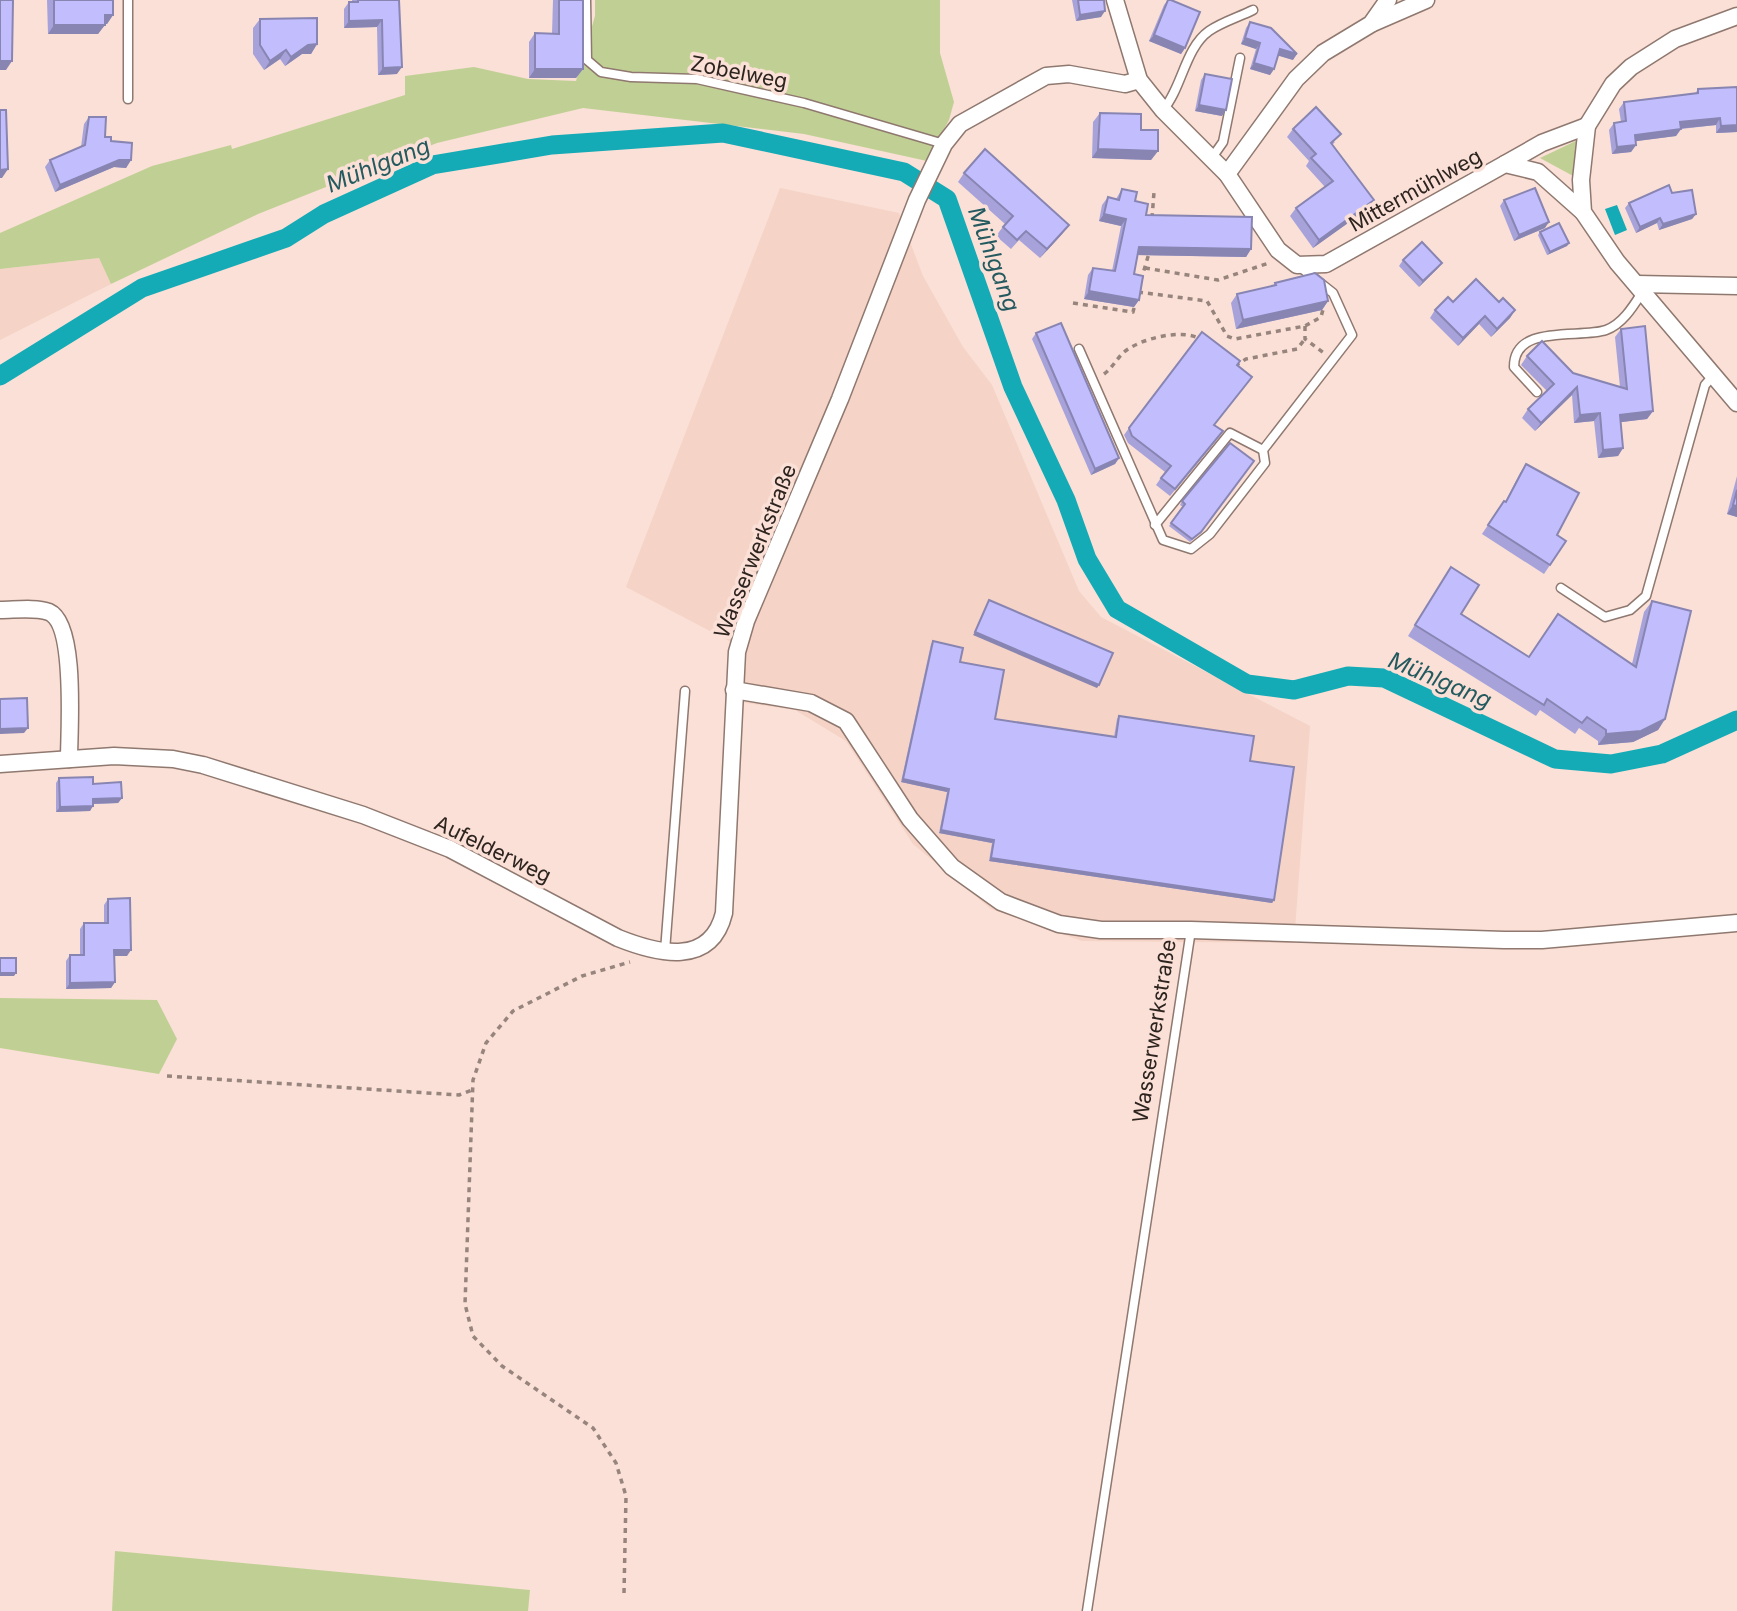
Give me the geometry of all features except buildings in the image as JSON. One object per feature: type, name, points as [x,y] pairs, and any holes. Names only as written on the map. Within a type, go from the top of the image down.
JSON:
[{"type":"street","points":[[1115,0],[1139,80],[1163,110],[1227,174],[1278,250],[1292,261]]},
{"type":"street","points":[[1371,24],[1388,0]]},
{"type":"street","points":[[1227,174],[1296,79],[1323,53],[1371,24],[1426,0]]},
{"type":"street","points":[[1583,212],[1581,180],[1587,126],[1614,84],[1631,67],[1675,39],[1737,16]]},
{"type":"street","name":"Wasserwerkstraße","points":[[1139,80],[1125,84],[1069,74],[1046,76],[960,124],[944,144],[917,200],[840,399],[746,621],[737,652],[734,690],[811,703],[846,721],[923,835],[952,867],[1002,902],[1078,928],[1191,930]]},
{"type":"street","points":[[1505,164],[1542,143],[1587,126]]},
{"type":"street","name":"Mittermühlweg","points":[[1292,261],[1326,264],[1505,164],[1538,172],[1583,212],[1617,262],[1737,403]]},
{"type":"street","points":[[1640,287],[1737,286]]},
{"type":"street","points":[[0,610],[50,612],[59,619],[64,632],[69,677],[69,759]]},
{"type":"street","name":"Aufelderweg","points":[[0,764],[114,756],[173,759],[203,765],[363,816],[450,849],[618,938],[645,948],[665,951],[693,950],[719,931],[724,913],[734,690]]},
{"type":"street","points":[[1191,930],[1542,940],[1737,923]]},
{"type":"lane","points":[[128,0],[128,99]]},
{"type":"lane","name":"Zobelweg","points":[[586,0],[587,60],[601,72],[631,78],[697,79],[804,103],[944,144]]},
{"type":"lane","points":[[1163,110],[1178,87],[1201,39],[1209,31],[1253,10]]},
{"type":"lane","points":[[1211,159],[1223,142],[1240,58]]},
{"type":"lane","points":[[1079,349],[1163,540],[1191,549],[1210,534],[1265,463],[1263,450],[1352,335],[1333,293],[1292,261]]},
{"type":"lane","points":[[1537,392],[1514,366],[1514,358],[1522,348],[1547,335],[1606,330],[1620,321],[1640,287]]},
{"type":"lane","points":[[1561,588],[1605,617],[1630,610],[1646,596],[1705,385],[1713,376]]},
{"type":"lane","points":[[1155,525],[1230,433],[1263,450]]},
{"type":"lane","points":[[665,951],[685,691]]},
{"type":"lane","name":"Wasserwerkstraße","points":[[1087,1611],[1191,930]]},
{"type":"path","points":[[1151,229],[1154,192]]},
{"type":"path","points":[[1073,303],[1133,312],[1150,241]]},
{"type":"path","points":[[1145,268],[1218,280],[1292,261]]},
{"type":"path","points":[[1136,291],[1207,301],[1227,335],[1235,339],[1305,326],[1321,317],[1325,308],[1324,286]]},
{"type":"path","points":[[1226,359],[1236,366],[1246,359],[1297,349],[1305,339],[1305,326]]},
{"type":"path","points":[[1093,380],[1107,372],[1124,352],[1143,342],[1173,336],[1196,336],[1206,344]]},
{"type":"path","points":[[1305,339],[1333,360]]},
{"type":"path","points":[[624,1593],[626,1496],[616,1463],[593,1428],[502,1366],[473,1336],[465,1304],[472,1080],[486,1044],[513,1011],[582,976],[665,951]]},
{"type":"path","points":[[167,1076],[459,1095],[472,1090]]},
{"type":"shaded area","points":[[780,188],[899,213],[923,276],[963,347],[992,385],[1079,591],[1101,617],[1310,726],[1294,943],[1082,941],[991,909],[913,844],[846,741],[795,710],[725,700],[731,642],[626,587]]},
{"type":"shaded area","points":[[99,258],[111,284],[0,340],[0,269]]},
{"type":"green space","points":[[595,0],[940,0],[940,53],[954,102],[949,120],[927,161],[804,134],[583,108],[437,143],[258,214],[111,284],[99,258],[0,269],[0,233],[152,166],[231,145],[232,149],[405,95],[405,76],[474,67],[528,79],[576,81],[595,16]]},
{"type":"green space","points":[[1580,139],[1575,177],[1540,158]]},
{"type":"green space","points":[[0,998],[157,1000],[177,1039],[159,1074],[0,1048]]},
{"type":"green space","points":[[115,1551],[530,1590],[528,1611],[112,1611]]},
{"type":"water","points":[[1617,205],[1627,230],[1615,235],[1605,209]]},
{"type":"waterway","name":"Mühlgang","points":[[0,376],[142,288],[286,238],[324,214],[432,165],[552,145],[723,133],[904,172],[947,199],[1013,387],[1066,500],[1087,559],[1117,609],[1247,684],[1294,690],[1348,676],[1384,678],[1555,759],[1611,764],[1662,754],[1737,720]]}]
